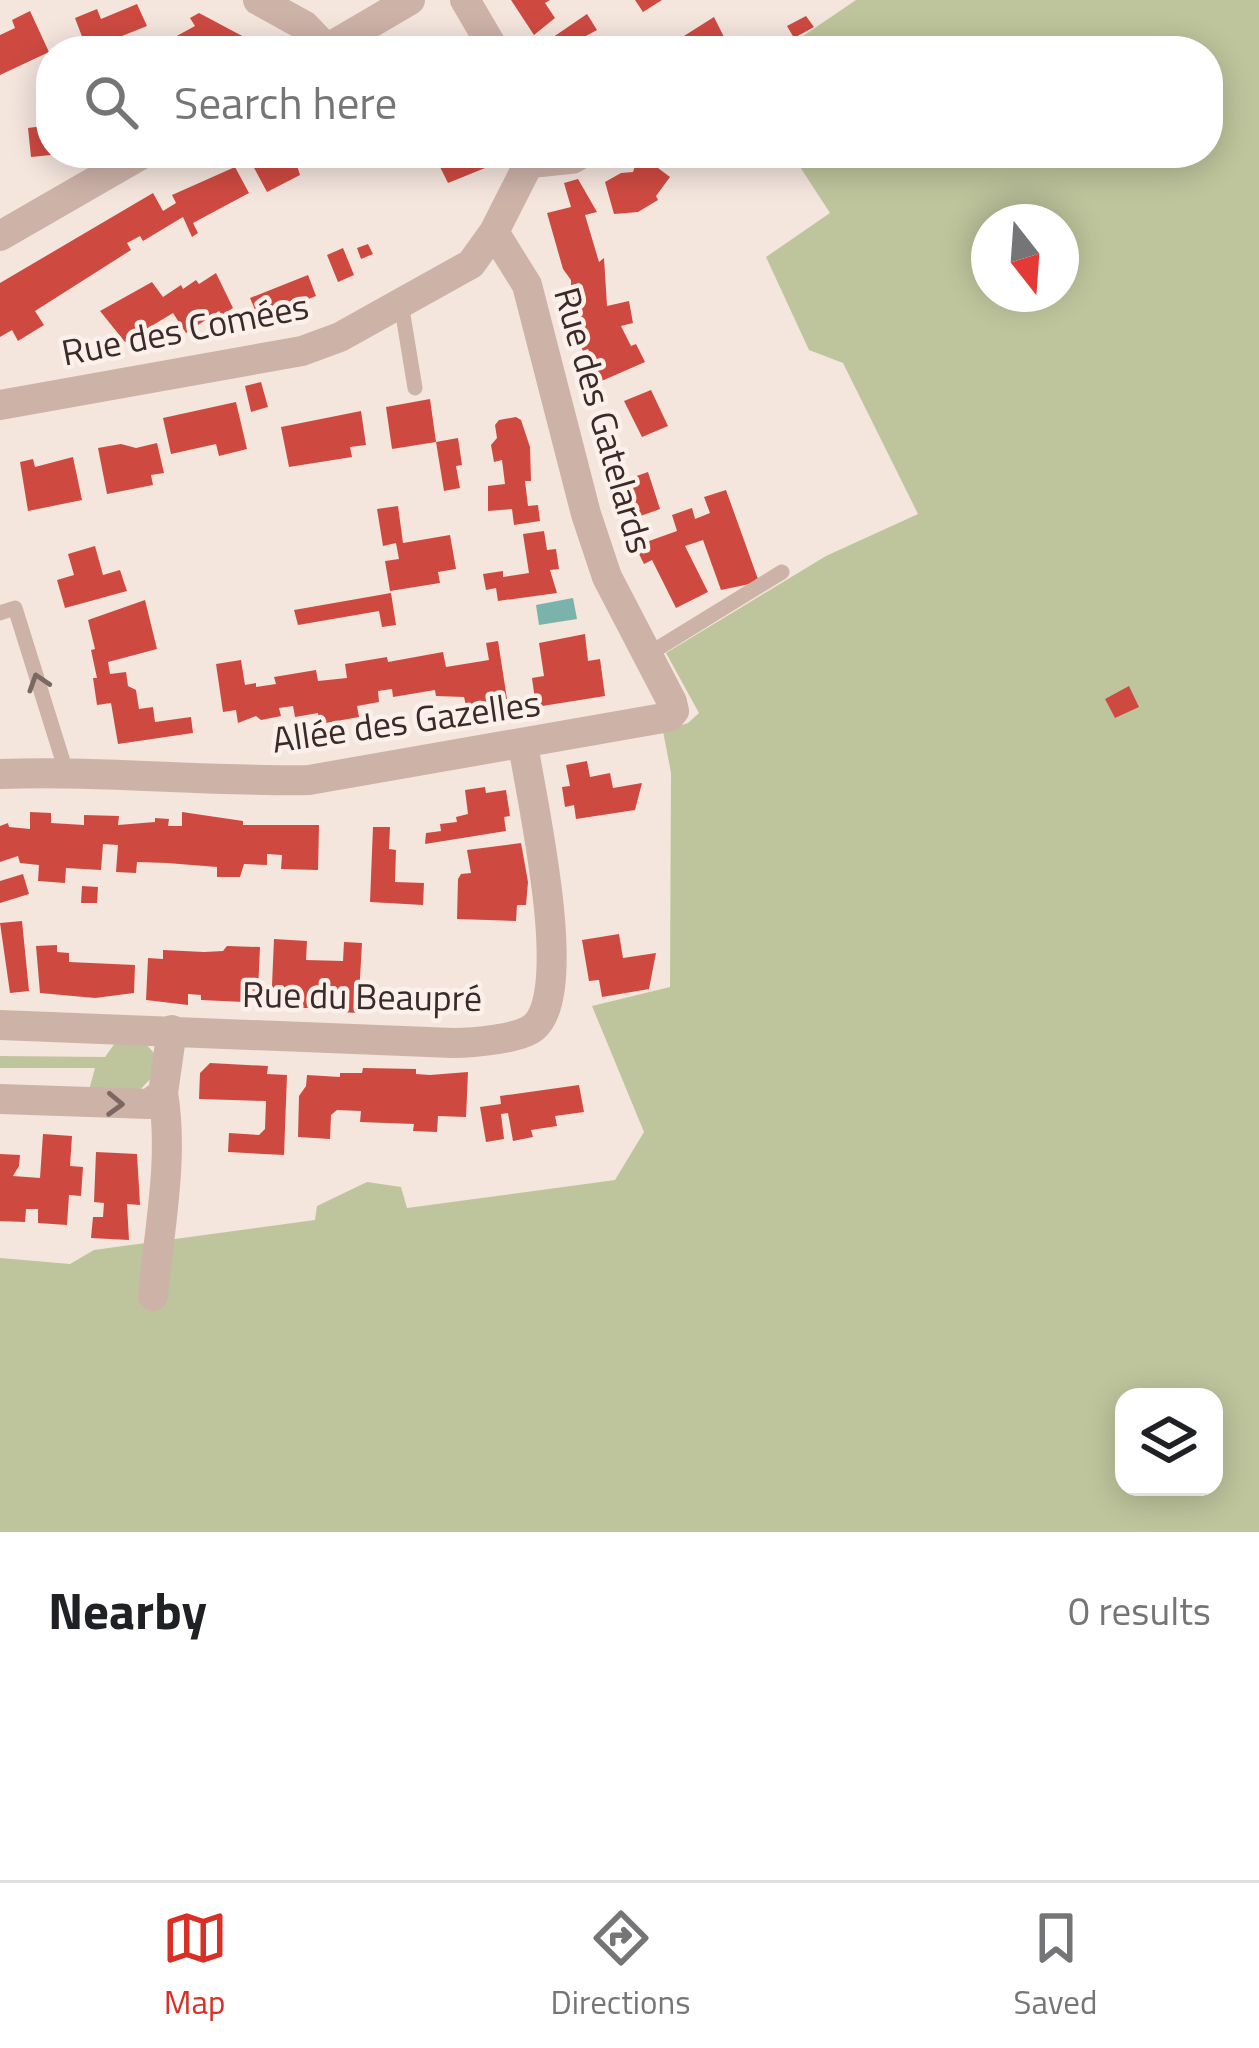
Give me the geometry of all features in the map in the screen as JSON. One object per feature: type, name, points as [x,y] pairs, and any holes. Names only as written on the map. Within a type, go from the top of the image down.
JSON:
[{"type":"street","points":[[258,0],[305,26],[313,36]]},
{"type":"street","points":[[349,36],[410,0]]},
{"type":"street","points":[[466,0],[486,36]]},
{"type":"street","points":[[0,236],[118,168]]},
{"type":"street","points":[[494,232],[527,168]]},
{"type":"street","name":"Rue des Comées","points":[[0,406],[302,351],[340,337],[471,264],[494,232]]},
{"type":"street","name":"Rue des Gatelards","points":[[494,232],[527,285],[586,514],[608,577],[674,711]]},
{"type":"street","name":"Allée des Gazelles","points":[[0,774],[66,771],[309,780],[657,723],[674,711]]},
{"type":"street","name":"Rue du Beaupré","points":[[0,1025],[475,1043],[531,1030],[551,998],[550,906],[523,744]]},
{"type":"street","points":[[153,1296],[166,1156],[163,1093],[172,1030]]},
{"type":"street","points":[[0,1099],[132,1106],[149,1104],[163,1093]]},
{"type":"lane","points":[[401,303],[415,388]]},
{"type":"lane","points":[[647,655],[782,572]]},
{"type":"lane","points":[[0,613],[15,608],[66,771]]},
{"type":"green space","points":[[856,0],[1259,0],[1259,1532],[0,1532],[0,1258],[70,1264],[94,1250],[315,1220],[317,1206],[367,1182],[401,1187],[407,1208],[615,1180],[644,1132],[592,1006],[670,987],[671,773],[663,731],[688,723],[699,713],[666,653],[826,556],[918,514],[843,363],[809,350],[766,257],[830,213],[801,168],[1223,168],[1223,36],[803,36]]},
{"type":"green space","points":[[118,1039],[144,1042],[154,1053],[152,1077],[138,1092],[88,1094],[95,1068],[0,1068],[0,1056],[105,1057]]},
{"type":"water","points":[[573,598],[577,619],[539,625],[536,605]]},
{"type":"building","points":[[511,0],[550,0],[545,3],[555,18],[534,35]]},
{"type":"building","points":[[635,0],[662,0],[643,12]]},
{"type":"building","points":[[137,4],[147,26],[122,36],[82,36],[75,18],[97,9],[101,19]]},
{"type":"building","points":[[30,11],[42,36],[36,36],[36,58],[0,75],[0,35],[15,28],[12,20]]},
{"type":"building","points":[[199,13],[242,36],[177,36],[195,26],[190,18]]},
{"type":"building","points":[[587,14],[597,30],[586,36],[555,36]]},
{"type":"building","points":[[806,16],[814,27],[793,36],[787,26]]},
{"type":"building","points":[[714,17],[724,36],[684,36]]},
{"type":"building","points":[[36,127],[36,156],[31,157],[28,128]]},
{"type":"building","points":[[233,168],[249,193],[193,223],[198,233],[192,237],[183,217],[143,241],[140,236],[127,243],[131,250],[35,311],[44,325],[18,341],[12,330],[0,337],[0,283],[153,193],[163,211],[176,203],[172,195]]},
{"type":"building","points":[[254,168],[298,168],[300,175],[267,192]]},
{"type":"building","points":[[440,168],[485,168],[448,183]]},
{"type":"building","points":[[634,168],[658,168],[670,177],[656,196],[658,200],[638,212],[614,214],[605,182]]},
{"type":"building","points":[[578,179],[597,212],[585,215],[599,262],[604,258],[607,306],[629,301],[633,323],[621,326],[645,362],[597,383],[586,360],[592,358],[588,349],[583,351],[575,318],[571,319],[571,280],[563,269],[547,213],[571,207],[564,183]]},
{"type":"building","points":[[368,244],[373,254],[361,259],[357,248]]},
{"type":"building","points":[[343,248],[354,275],[338,282],[327,255]]},
{"type":"building","points":[[216,273],[233,308],[222,315],[219,311],[186,333],[173,313],[125,342],[100,311],[152,282],[163,297]]},
{"type":"building","points":[[308,275],[316,296],[259,319],[250,298]]},
{"type":"building","points":[[261,382],[268,407],[251,412],[245,386]]},
{"type":"building","points":[[651,390],[668,426],[642,437],[624,401]]},
{"type":"building","points":[[430,399],[436,442],[392,449],[386,407]]},
{"type":"building","points":[[236,402],[247,449],[219,456],[216,444],[171,454],[163,418]]},
{"type":"building","points":[[361,411],[366,445],[350,447],[352,457],[289,467],[281,427]]},
{"type":"building","points":[[516,417],[530,447],[531,481],[525,481],[528,506],[538,505],[540,521],[514,525],[512,509],[488,511],[488,486],[505,484],[502,460],[494,462],[491,445],[497,438],[495,425]]},
{"type":"building","points":[[458,438],[460,488],[444,491],[436,442]]},
{"type":"building","points":[[157,443],[164,473],[151,475],[153,485],[107,494],[98,448]]},
{"type":"building","points":[[73,457],[82,500],[28,511],[20,462],[33,459],[35,467]]},
{"type":"building","points":[[648,472],[660,509],[635,518],[622,481]]},
{"type":"building","points":[[726,490],[759,582],[721,590],[703,540],[685,546],[708,592],[676,608],[652,560],[644,564],[635,546],[677,531],[672,515],[692,508],[695,519],[710,513],[704,497]]},
{"type":"building","points":[[398,506],[403,543],[450,535],[456,569],[438,572],[440,583],[390,591],[385,561],[399,559],[396,543],[383,546],[377,509]]},
{"type":"building","points":[[544,531],[547,550],[556,549],[559,569],[550,570],[557,593],[498,601],[496,588],[486,590],[483,574],[529,573],[523,534]]},
{"type":"building","points":[[95,546],[103,575],[120,570],[127,591],[65,608],[57,580],[74,575],[68,554]]},
{"type":"building","points":[[391,593],[396,625],[382,627],[379,611],[298,625],[294,610]]},
{"type":"building","points":[[145,600],[157,649],[108,662],[110,674],[126,672],[139,709],[153,707],[155,722],[191,717],[193,733],[118,744],[111,703],[97,705],[91,650],[95,649],[88,620]]},
{"type":"building","points":[[585,634],[588,661],[600,659],[605,696],[536,707],[532,678],[544,676],[539,643]]},
{"type":"building","points":[[498,641],[507,699],[466,705],[464,697],[436,696],[435,690],[393,697],[392,689],[378,691],[379,702],[357,706],[359,717],[320,724],[318,713],[295,717],[293,706],[279,708],[281,716],[261,720],[256,716],[238,723],[236,710],[223,712],[216,664],[241,660],[245,685],[256,683],[256,687],[276,684],[274,677],[316,670],[318,681],[347,678],[345,664],[387,657],[388,662],[443,652],[446,667],[489,660],[486,643]]},
{"type":"building","points":[[1129,686],[1139,707],[1115,718],[1105,699]]},
{"type":"building","points":[[587,761],[590,777],[610,773],[613,788],[642,783],[635,810],[576,819],[574,805],[565,807],[562,787],[570,786],[566,765]]},
{"type":"building","points":[[485,787],[486,793],[506,790],[510,816],[504,817],[506,831],[425,844],[426,833],[441,831],[440,824],[457,822],[456,817],[468,814],[465,790]]},
{"type":"building","points":[[30,812],[51,813],[51,823],[84,825],[84,815],[119,816],[118,825],[155,822],[155,818],[169,819],[168,826],[182,826],[182,812],[243,821],[243,825],[319,825],[318,870],[281,869],[282,855],[267,854],[267,865],[244,864],[240,877],[217,877],[217,867],[167,863],[137,862],[136,873],[116,872],[118,845],[103,844],[101,870],[66,868],[65,883],[38,881],[39,865],[20,863],[18,856],[0,862],[0,826],[8,823],[30,829]]},
{"type":"building","points":[[373,827],[390,827],[389,849],[396,850],[395,882],[424,883],[423,905],[370,902]]},
{"type":"building","points":[[521,843],[528,882],[526,905],[517,905],[516,921],[457,919],[458,879],[471,873],[467,850]]},
{"type":"building","points":[[23,874],[29,894],[0,903],[0,881]]},
{"type":"building","points":[[82,886],[98,887],[97,903],[81,903]]},
{"type":"building","points":[[22,921],[29,991],[10,993],[0,923]]},
{"type":"building","points":[[619,934],[623,958],[656,953],[649,989],[602,997],[599,980],[589,981],[582,940]]},
{"type":"building","points":[[274,939],[307,941],[306,960],[343,961],[344,942],[362,943],[358,1013],[340,1012],[341,1008],[271,1008]]},
{"type":"building","points":[[57,945],[57,952],[69,953],[69,962],[135,965],[134,993],[95,998],[40,993],[36,946]]},
{"type":"building","points":[[227,946],[260,947],[258,991],[244,991],[244,1002],[201,1000],[201,995],[188,994],[188,1005],[146,1000],[148,958],[163,959],[163,950],[223,951]]},
{"type":"building","points":[[210,1063],[268,1066],[267,1074],[287,1075],[284,1155],[228,1152],[229,1133],[259,1135],[265,1129],[266,1101],[199,1099],[200,1073]]},
{"type":"building","points":[[363,1068],[416,1069],[416,1074],[430,1075],[468,1072],[466,1117],[438,1116],[437,1132],[413,1131],[414,1124],[360,1122],[361,1111],[337,1110],[331,1115],[330,1139],[298,1137],[299,1096],[307,1075],[340,1077],[340,1073],[362,1073]]},
{"type":"building","points":[[579,1085],[584,1112],[555,1116],[557,1126],[531,1130],[533,1137],[513,1141],[508,1113],[501,1114],[504,1139],[486,1142],[480,1107],[501,1104],[500,1096]]},
{"type":"building","points":[[43,1134],[72,1136],[70,1166],[83,1167],[81,1196],[69,1195],[67,1225],[38,1223],[38,1209],[26,1209],[25,1222],[0,1221],[0,1154],[20,1155],[13,1176],[40,1178]]},
{"type":"building","points":[[96,1152],[137,1154],[140,1205],[127,1204],[129,1240],[91,1238],[93,1217],[103,1217],[104,1203],[94,1202]]}]
